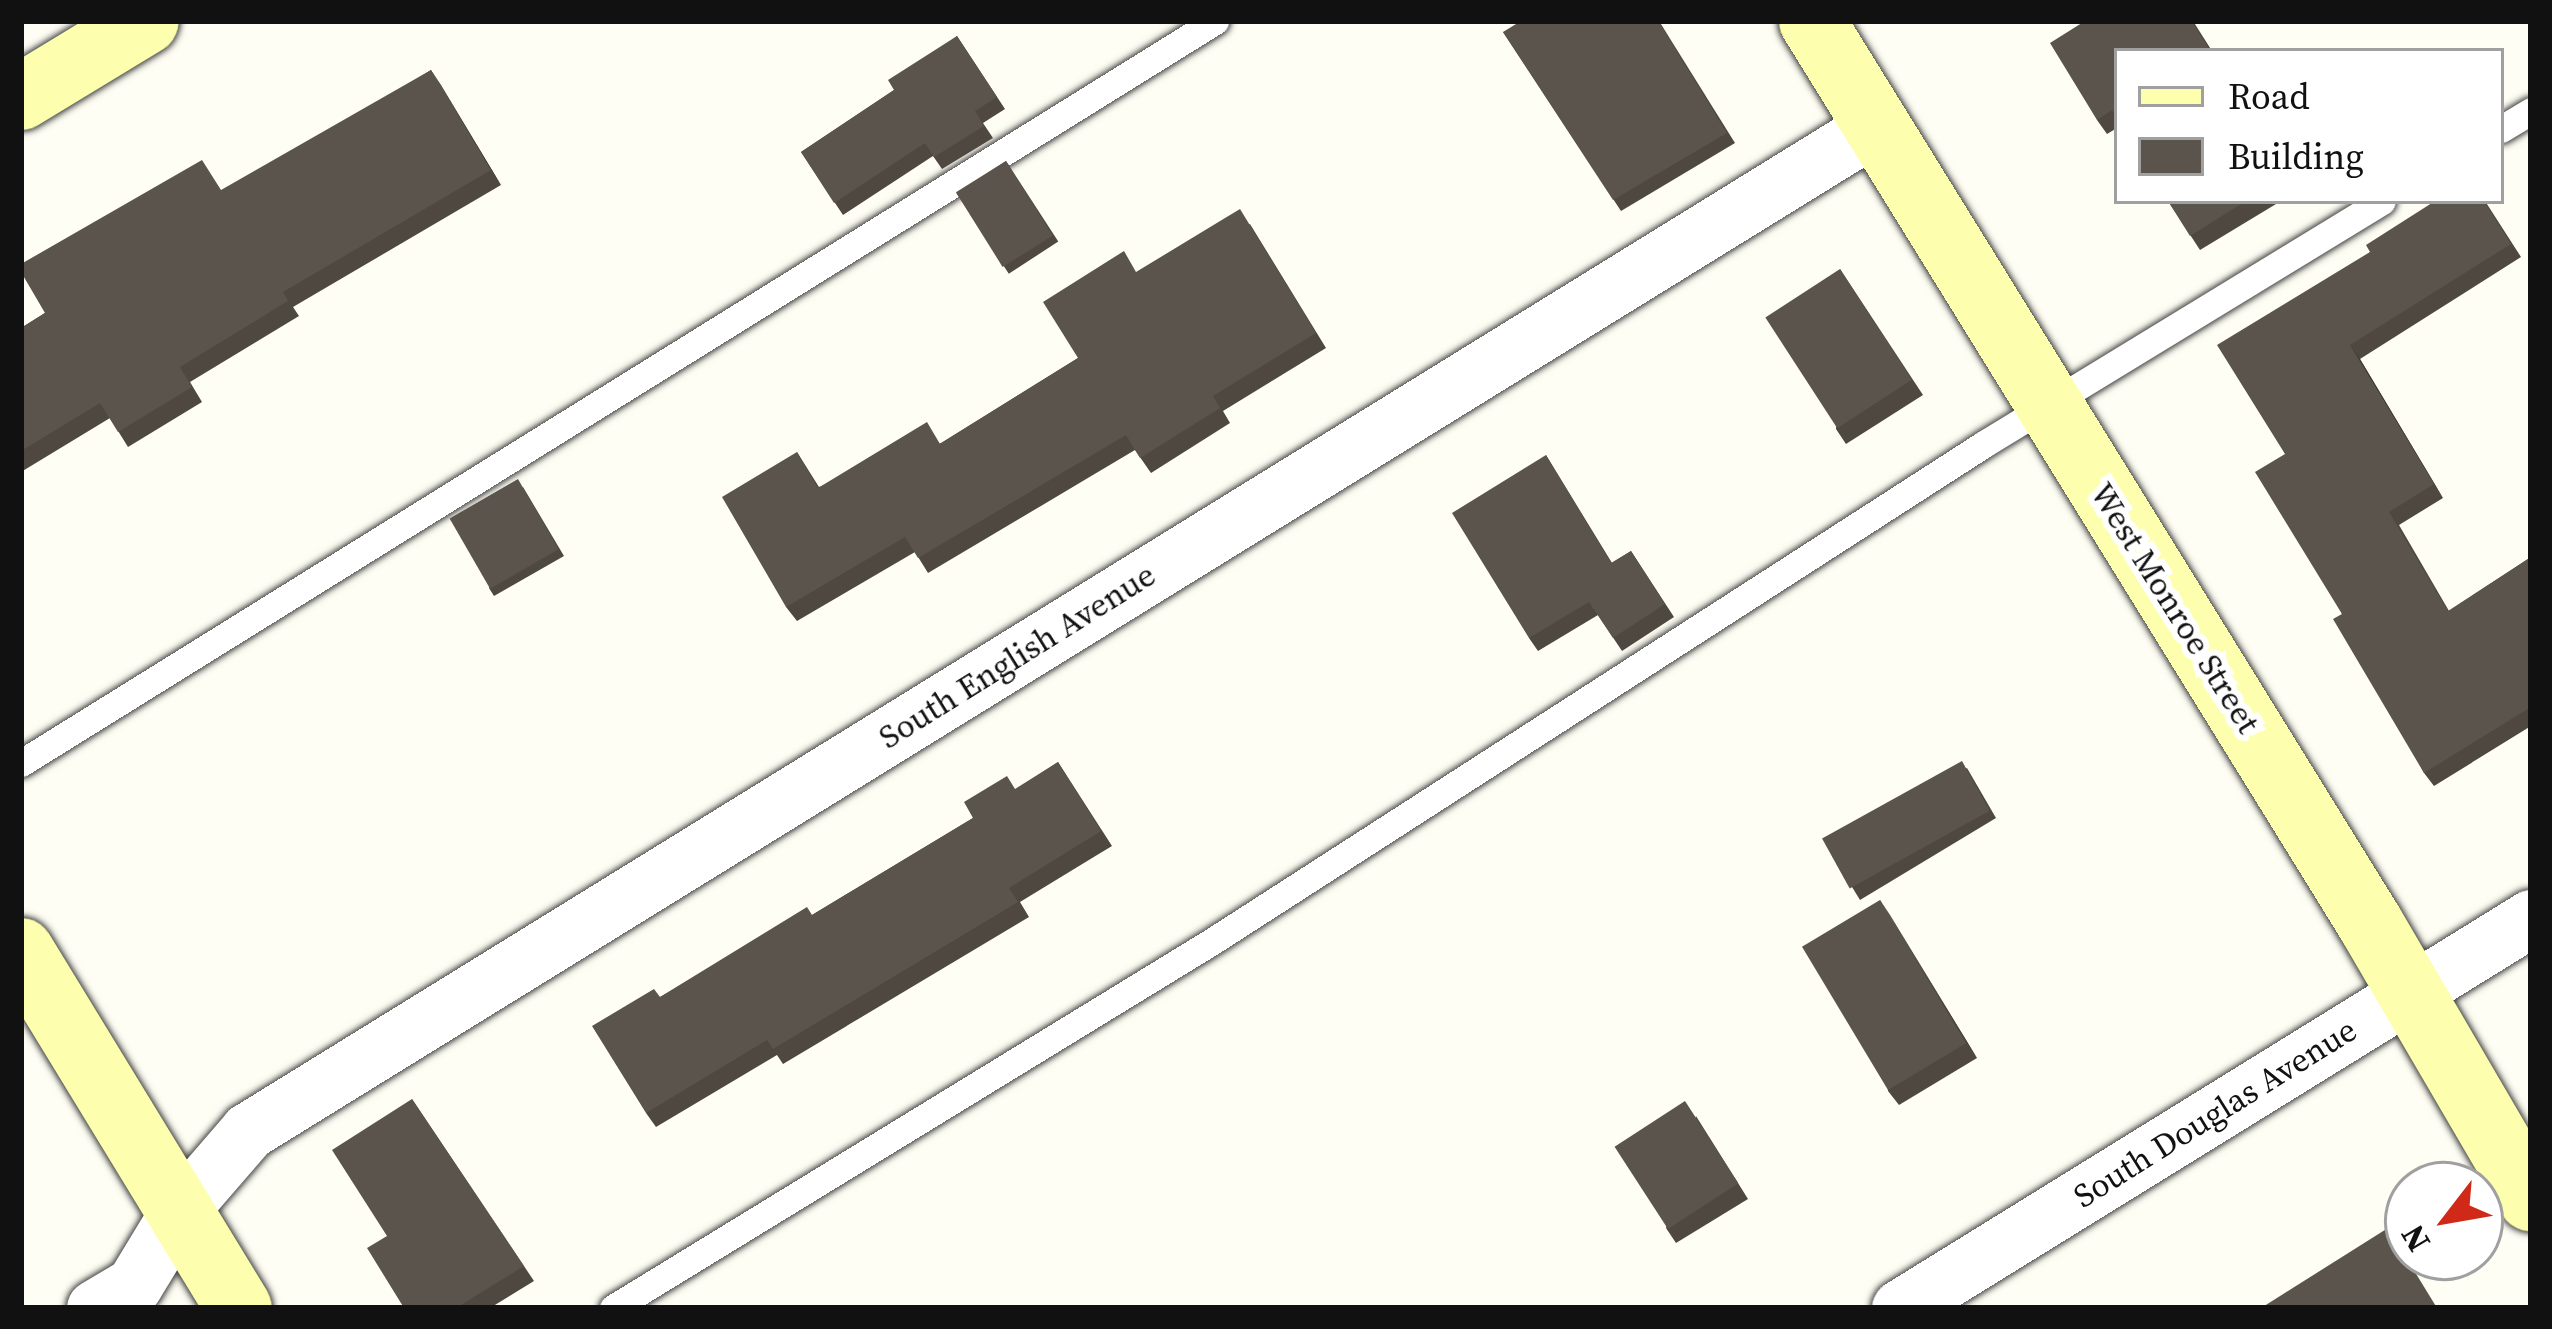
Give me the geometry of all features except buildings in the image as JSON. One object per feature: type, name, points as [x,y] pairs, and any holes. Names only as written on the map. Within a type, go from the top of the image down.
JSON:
[{"type":"street","points":[[21,98],[146,21]]},
{"type":"street","name":"West Monroe Street","points":[[1811,21],[2410,992],[2531,1198]]},
{"type":"street","name":"South English Avenue","points":[[95,1308],[134,1285],[178,1210],[248,1131],[1876,126]]},
{"type":"street","name":"South Douglas Avenue","points":[[1900,1308],[2531,918]]},
{"type":"street","points":[[21,951],[238,1308]]},
{"type":"lane","points":[[21,763],[1215,21]]},
{"type":"lane","points":[[2504,127],[2531,111]]},
{"type":"lane","points":[[613,1308],[1211,942],[2048,404],[2377,204]]}]
